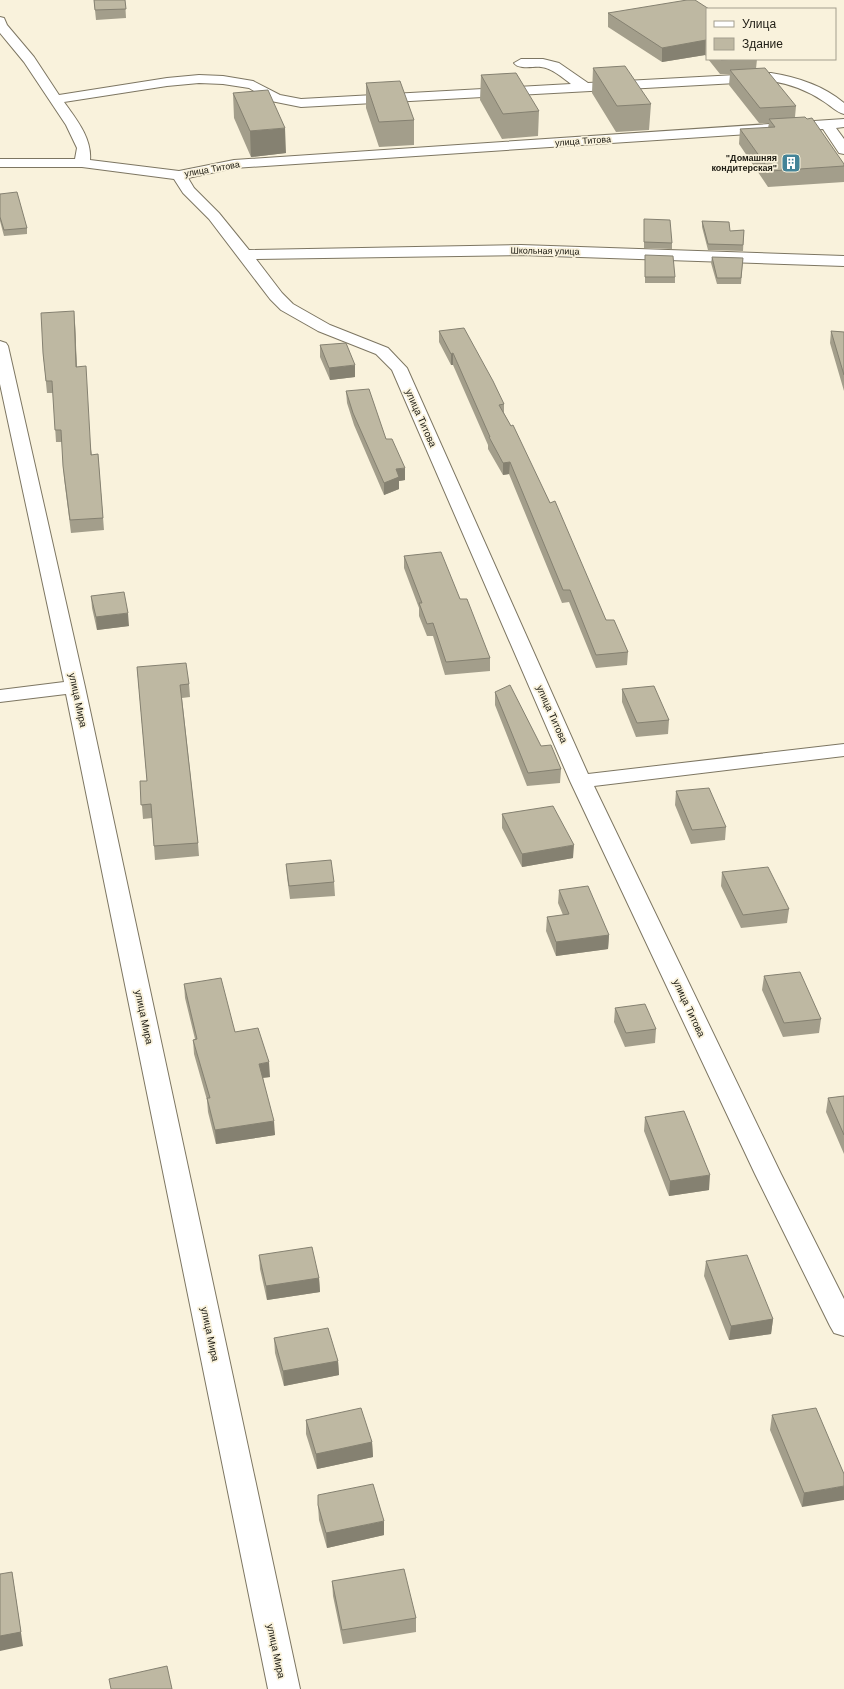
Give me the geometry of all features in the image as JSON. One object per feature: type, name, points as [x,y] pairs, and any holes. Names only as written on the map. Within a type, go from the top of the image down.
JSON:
[{"type":"street","points":[[0,21],[1,26],[29,60],[73,125],[84,148],[82,164]]},
{"type":"street","points":[[521,63],[543,63],[554,66],[586,88]]},
{"type":"street","points":[[57,100],[167,82],[199,79],[223,80],[253,85],[276,98],[302,103],[771,77],[786,79],[834,100],[844,110]]},
{"type":"street","name":"улица Титова","points":[[0,162],[82,164],[179,175],[234,164],[844,123]]},
{"type":"street","points":[[828,124],[844,150]]},
{"type":"street","name":"улица Титова","points":[[179,175],[188,190],[214,216],[246,255],[276,296],[287,307],[324,328],[382,351],[399,368],[582,781],[768,1174],[844,1326]]},
{"type":"street","name":"Школьная улица","points":[[246,255],[521,250],[844,261]]},
{"type":"street","name":"улица Мира","points":[[0,346],[75,687],[284,1689]]},
{"type":"street","points":[[0,696],[75,687]]},
{"type":"street","points":[[582,781],[844,750]]},
{"type":"building","points":[[94,0],[125,0],[126,9],[95,10]]},
{"type":"building","points":[[695,0],[707,8],[706,8],[706,40],[662,48],[608,13]]},
{"type":"building","points":[[625,66],[651,104],[617,106],[593,68]]},
{"type":"building","points":[[765,68],[796,106],[760,108],[730,70]]},
{"type":"building","points":[[516,73],[539,111],[503,114],[481,75]]},
{"type":"building","points":[[400,81],[414,120],[379,122],[366,83]]},
{"type":"building","points":[[268,90],[285,128],[250,131],[233,93]]},
{"type":"building","points":[[805,117],[807,119],[812,118],[844,166],[770,171],[740,129],[775,127],[769,119]]},
{"type":"building","points":[[17,192],[27,228],[4,230],[0,217],[0,194]]},
{"type":"building","points":[[644,219],[670,220],[672,243],[644,242]]},
{"type":"building","points":[[702,221],[729,222],[730,231],[744,230],[743,245],[708,244]]},
{"type":"building","points":[[645,255],[673,256],[675,277],[645,277]]},
{"type":"building","points":[[712,257],[743,258],[741,278],[717,278]]},
{"type":"building","points":[[74,311],[76,367],[86,366],[91,455],[98,454],[103,518],[70,520],[63,466],[61,430],[55,430],[52,381],[46,381],[41,313]]},
{"type":"building","points":[[464,328],[493,381],[504,404],[499,405],[511,426],[513,425],[550,503],[555,501],[606,620],[614,620],[628,652],[596,655],[570,590],[563,590],[510,462],[503,463],[489,437],[453,353],[451,354],[439,331]]},
{"type":"building","points":[[831,331],[844,332],[844,375]]},
{"type":"building","points":[[346,343],[355,365],[329,368],[320,345]]},
{"type":"building","points":[[369,389],[386,439],[392,439],[405,468],[396,469],[399,477],[384,483],[353,413],[346,391]]},
{"type":"building","points":[[441,552],[460,599],[467,599],[490,658],[446,662],[433,623],[427,624],[419,603],[422,603],[404,556]]},
{"type":"building","points":[[124,592],[128,613],[96,617],[91,596]]},
{"type":"building","points":[[186,663],[189,684],[180,685],[198,843],[154,846],[151,804],[141,805],[140,781],[147,781],[137,667]]},
{"type":"building","points":[[510,685],[541,746],[551,745],[561,769],[528,773],[495,692]]},
{"type":"building","points":[[654,686],[669,720],[637,723],[622,689]]},
{"type":"building","points":[[709,788],[726,827],[692,830],[676,791]]},
{"type":"building","points":[[553,806],[574,845],[522,854],[502,814]]},
{"type":"building","points":[[331,860],[334,882],[289,886],[286,864]]},
{"type":"building","points":[[768,867],[789,909],[743,915],[722,872]]},
{"type":"building","points":[[588,886],[609,935],[556,942],[547,917],[569,914],[559,890]]},
{"type":"building","points":[[800,972],[821,1019],[784,1023],[764,976]]},
{"type":"building","points":[[221,978],[235,1032],[258,1028],[269,1062],[259,1064],[274,1121],[215,1130],[207,1098],[210,1098],[193,1040],[197,1039],[184,984]]},
{"type":"building","points":[[645,1004],[656,1029],[626,1033],[615,1008]]},
{"type":"building","points":[[844,1096],[844,1135],[828,1098]]},
{"type":"building","points":[[684,1111],[710,1175],[670,1181],[645,1117]]},
{"type":"building","points":[[312,1247],[319,1278],[266,1286],[259,1255]]},
{"type":"building","points":[[747,1255],[773,1319],[731,1326],[706,1261]]},
{"type":"building","points":[[328,1328],[338,1361],[283,1371],[274,1338]]},
{"type":"building","points":[[361,1408],[372,1442],[316,1454],[306,1420]]},
{"type":"building","points":[[816,1408],[844,1474],[844,1486],[804,1493],[772,1415]]},
{"type":"building","points":[[373,1484],[384,1521],[326,1533],[318,1505],[318,1495]]},
{"type":"building","points":[[404,1569],[416,1618],[342,1630],[332,1581]]},
{"type":"building","points":[[12,1572],[21,1632],[0,1636],[0,1574]]},
{"type":"building","points":[[167,1666],[172,1689],[111,1689],[109,1679]]},
{"type":"place","name":"\"Домашняя кондитерская\"","points":[[791,163]]}]
